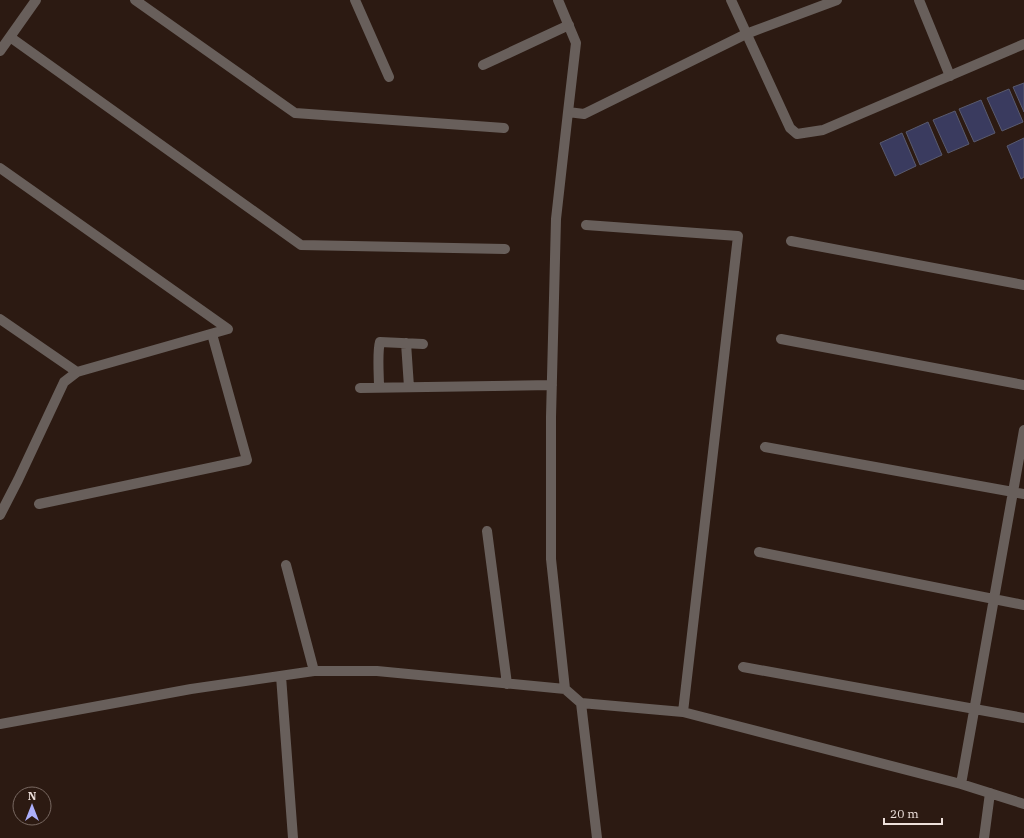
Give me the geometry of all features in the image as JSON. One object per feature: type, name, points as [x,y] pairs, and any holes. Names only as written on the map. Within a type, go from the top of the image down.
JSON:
[{"type":"street","points":[[0,51],[36,0]]},
{"type":"street","points":[[135,0],[295,113],[504,128]]},
{"type":"street","points":[[355,0],[389,77]]},
{"type":"street","points":[[558,0],[576,43],[556,219],[551,417],[551,559],[564,689]]},
{"type":"street","points":[[731,0],[790,128],[796,134],[823,130],[1024,44]]},
{"type":"street","points":[[568,112],[584,114],[746,34],[837,0]]},
{"type":"street","points":[[919,0],[950,76]]},
{"type":"street","points":[[483,65],[569,25]]},
{"type":"street","points":[[10,37],[301,245],[505,249]]},
{"type":"street","points":[[0,168],[228,329],[77,372],[64,382],[18,480],[0,514]]},
{"type":"street","points":[[586,224],[738,236],[683,712]]},
{"type":"street","points":[[791,241],[1024,285]]},
{"type":"street","points":[[0,319],[77,372]]},
{"type":"street","points":[[39,504],[247,460],[212,334]]},
{"type":"street","points":[[781,339],[1024,385]]},
{"type":"street","points":[[379,387],[379,354],[381,342],[423,344]]},
{"type":"street","points":[[406,343],[409,387]]},
{"type":"street","points":[[360,388],[552,385]]},
{"type":"street","points":[[961,784],[1024,430]]},
{"type":"street","points":[[764,447],[1024,494]]},
{"type":"street","points":[[487,531],[507,684]]},
{"type":"street","points":[[759,552],[1024,605]]},
{"type":"street","points":[[286,565],[314,671]]},
{"type":"street","points":[[743,667],[1024,718]]},
{"type":"street","points":[[0,724],[192,689],[314,671],[377,671],[564,689],[580,703],[683,712],[961,784],[1024,804]]},
{"type":"street","points":[[281,676],[293,838]]},
{"type":"street","points":[[580,703],[597,838]]},
{"type":"street","points":[[984,838],[990,793]]},
{"type":"building","points":[[1024,83],[1024,112],[1013,87]]},
{"type":"building","points":[[1009,89],[1023,122],[1002,131],[987,98]]},
{"type":"building","points":[[981,100],[995,133],[974,142],[959,109]]},
{"type":"building","points":[[955,111],[969,144],[948,153],[933,120]]},
{"type":"building","points":[[928,122],[942,155],[920,165],[906,132]]},
{"type":"building","points":[[902,133],[916,166],[895,176],[880,143]]},
{"type":"building","points":[[1024,138],[1024,177],[1021,179],[1007,146]]}]
